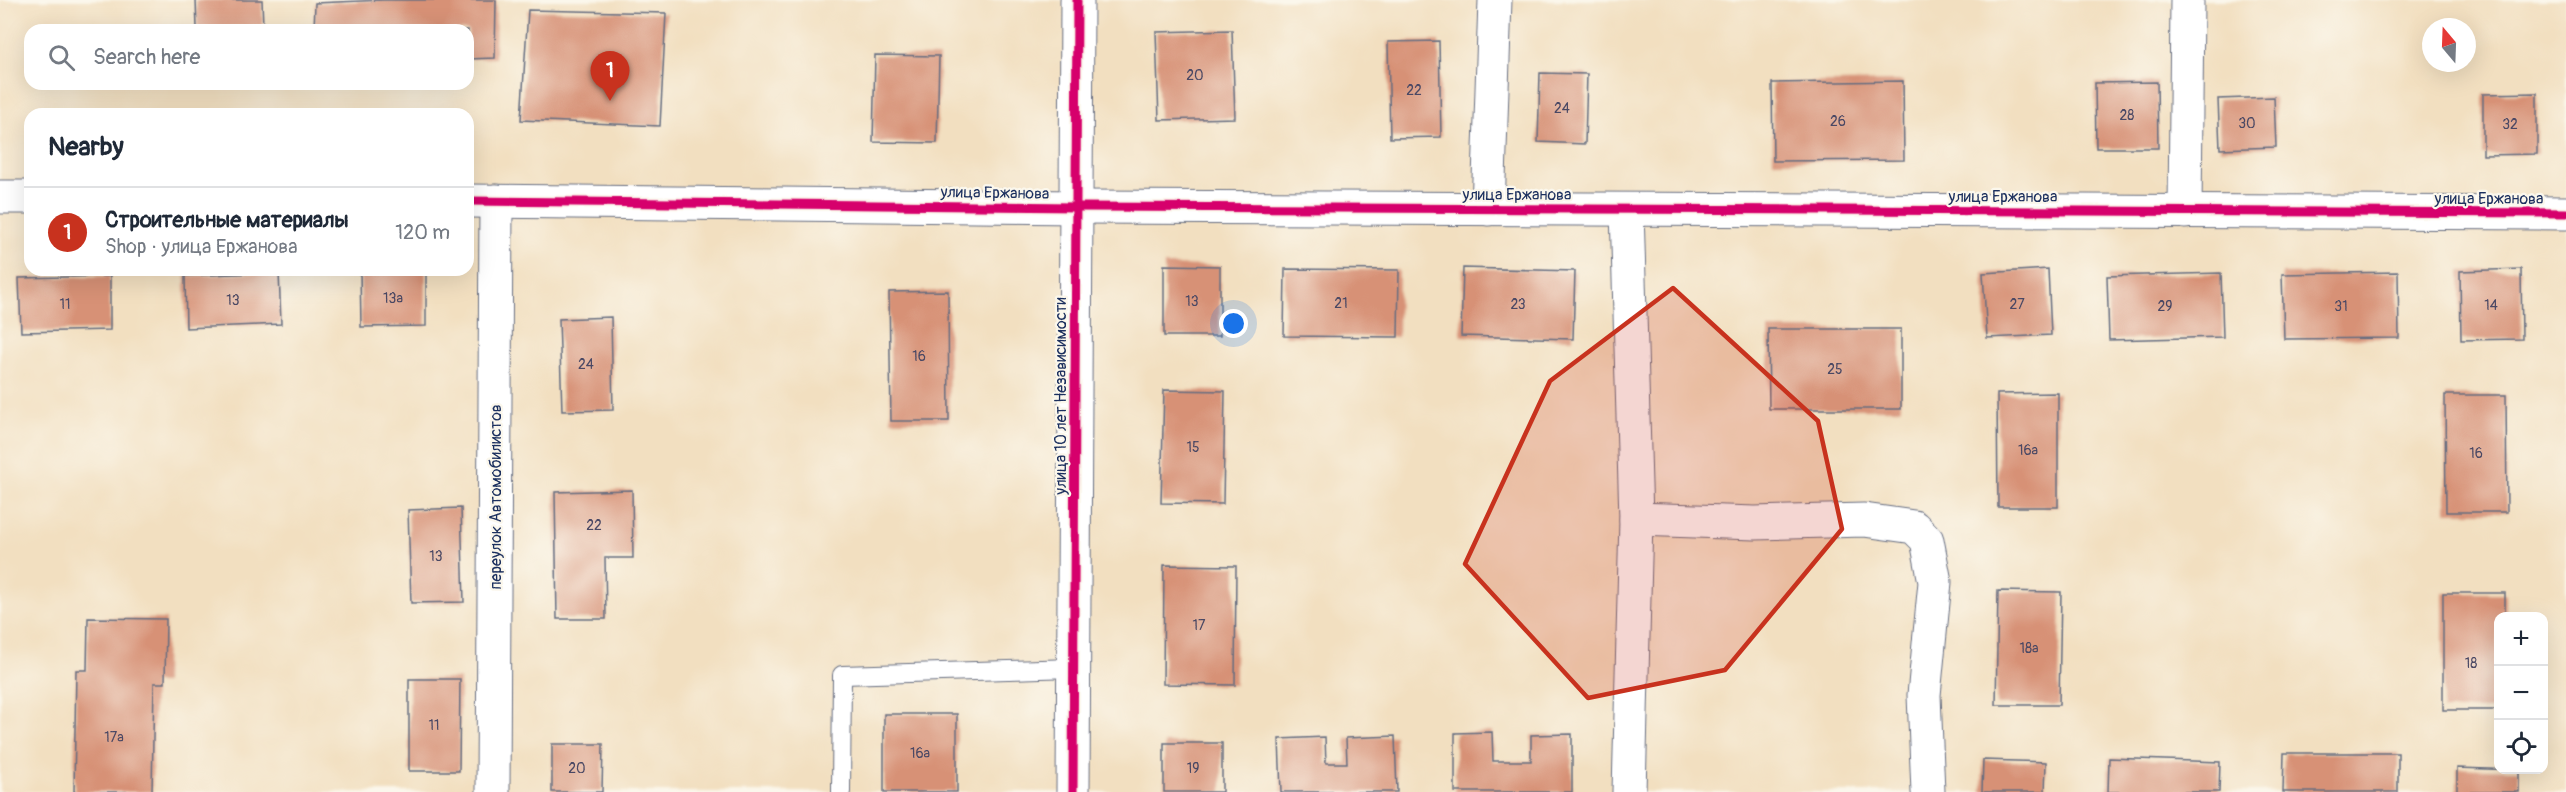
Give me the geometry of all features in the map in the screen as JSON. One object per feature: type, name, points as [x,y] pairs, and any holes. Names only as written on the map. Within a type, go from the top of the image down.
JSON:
[{"type":"street","name":"улица 10 лет Независимости","points":[[1073,792],[1077,0]]},
{"type":"street","points":[[1488,209],[1495,0]]},
{"type":"street","points":[[2185,212],[2187,0]]},
{"type":"street","points":[[0,197],[24,197]]},
{"type":"street","name":"улица Ержанова","points":[[482,201],[1076,207],[2566,213]]},
{"type":"street","name":"переулок Автомобилистов","points":[[482,201],[493,792]]},
{"type":"street","points":[[1627,210],[1636,519],[1629,792]]},
{"type":"street","points":[[1636,519],[1755,524],[1864,520],[1914,527],[1927,540],[1935,582],[1924,695],[1928,792]]},
{"type":"lane","points":[[841,792],[842,675],[1073,668]]},
{"type":"highlighted area","points":[[1673,288],[1818,421],[1842,529],[1725,670],[1588,698],[1465,564],[1550,381]]},
{"type":"building","points":[[196,0],[262,0],[263,24],[197,24]]},
{"type":"building","points":[[383,0],[496,0],[495,58],[474,59],[474,24],[314,24],[315,3]]},
{"type":"building","points":[[528,10],[666,13],[660,126],[521,120]]},
{"type":"building","points":[[1232,30],[1235,118],[1159,120],[1156,32]]},
{"type":"building","points":[[1439,41],[1441,137],[1390,138],[1388,42]]},
{"type":"building","points":[[875,55],[939,56],[937,143],[873,142]]},
{"type":"building","points":[[1540,73],[1587,74],[1585,144],[1538,142]]},
{"type":"building","points":[[1903,81],[1904,160],[1773,161],[1772,83]]},
{"type":"building","points":[[2157,82],[2158,148],[2096,148],[2095,83]]},
{"type":"building","points":[[2537,93],[2537,154],[2483,155],[2483,94]]},
{"type":"building","points":[[2274,97],[2276,147],[2220,149],[2218,99]]},
{"type":"building","points":[[1164,265],[1220,266],[1220,336],[1164,336]]},
{"type":"building","points":[[1463,268],[1575,271],[1573,339],[1461,336]]},
{"type":"building","points":[[1285,269],[1399,270],[1398,337],[1284,336]]},
{"type":"building","points":[[2048,269],[2051,335],[1987,338],[1983,273]]},
{"type":"building","points":[[2521,269],[2522,339],[2461,340],[2460,271]]},
{"type":"building","points":[[2398,272],[2399,338],[2284,339],[2282,274]]},
{"type":"building","points":[[2221,273],[2223,337],[2109,340],[2107,276]]},
{"type":"building","points":[[110,276],[110,330],[21,332],[19,278]]},
{"type":"building","points":[[185,276],[279,276],[281,324],[186,328]]},
{"type":"building","points":[[360,276],[426,276],[426,326],[361,327]]},
{"type":"building","points":[[948,291],[949,421],[891,421],[889,292]]},
{"type":"building","points":[[611,317],[613,410],[562,411],[559,319]]},
{"type":"building","points":[[1768,329],[1901,329],[1901,409],[1769,409]]},
{"type":"building","points":[[1164,390],[1225,391],[1223,504],[1161,503]]},
{"type":"building","points":[[2058,393],[2058,507],[1998,507],[1997,394]]},
{"type":"building","points":[[2445,395],[2506,395],[2507,512],[2446,512]]},
{"type":"building","points":[[632,490],[633,558],[605,558],[606,619],[557,619],[555,492]]},
{"type":"building","points":[[461,508],[464,602],[411,603],[408,510]]},
{"type":"building","points":[[1164,565],[1236,566],[1235,685],[1163,684]]},
{"type":"building","points":[[1998,591],[2061,592],[2059,705],[1996,705]]},
{"type":"building","points":[[2443,593],[2505,593],[2505,612],[2494,612],[2494,710],[2443,710]]},
{"type":"building","points":[[88,618],[166,619],[165,683],[154,683],[152,792],[74,792],[76,670],[87,670]]},
{"type":"building","points":[[409,679],[460,679],[459,771],[409,771]]},
{"type":"building","points":[[884,714],[957,714],[957,792],[884,792]]},
{"type":"building","points":[[1492,732],[1493,761],[1531,761],[1531,735],[1572,734],[1572,792],[1455,792],[1455,733]]},
{"type":"building","points":[[1395,736],[1397,792],[1281,792],[1279,739],[1325,737],[1326,763],[1347,763],[1346,738]]},
{"type":"building","points":[[1164,743],[1222,743],[1222,792],[1164,792]]},
{"type":"building","points":[[552,744],[603,744],[602,792],[552,792]]},
{"type":"building","points":[[2284,753],[2398,753],[2398,792],[2283,792]]},
{"type":"building","points":[[2109,758],[2220,762],[2219,792],[2108,792]]},
{"type":"building","points":[[1983,760],[2046,762],[2045,792],[1982,792]]},
{"type":"building","points":[[2457,768],[2494,769],[2494,774],[2519,774],[2519,792],[2457,792]]},
{"type":"cycle path","points":[[1073,792],[1077,0]]},
{"type":"cycle path","points":[[474,201],[1076,207],[2566,213]]},
{"type":"place","name":"Строительные материалы","points":[[610,101]]}]
